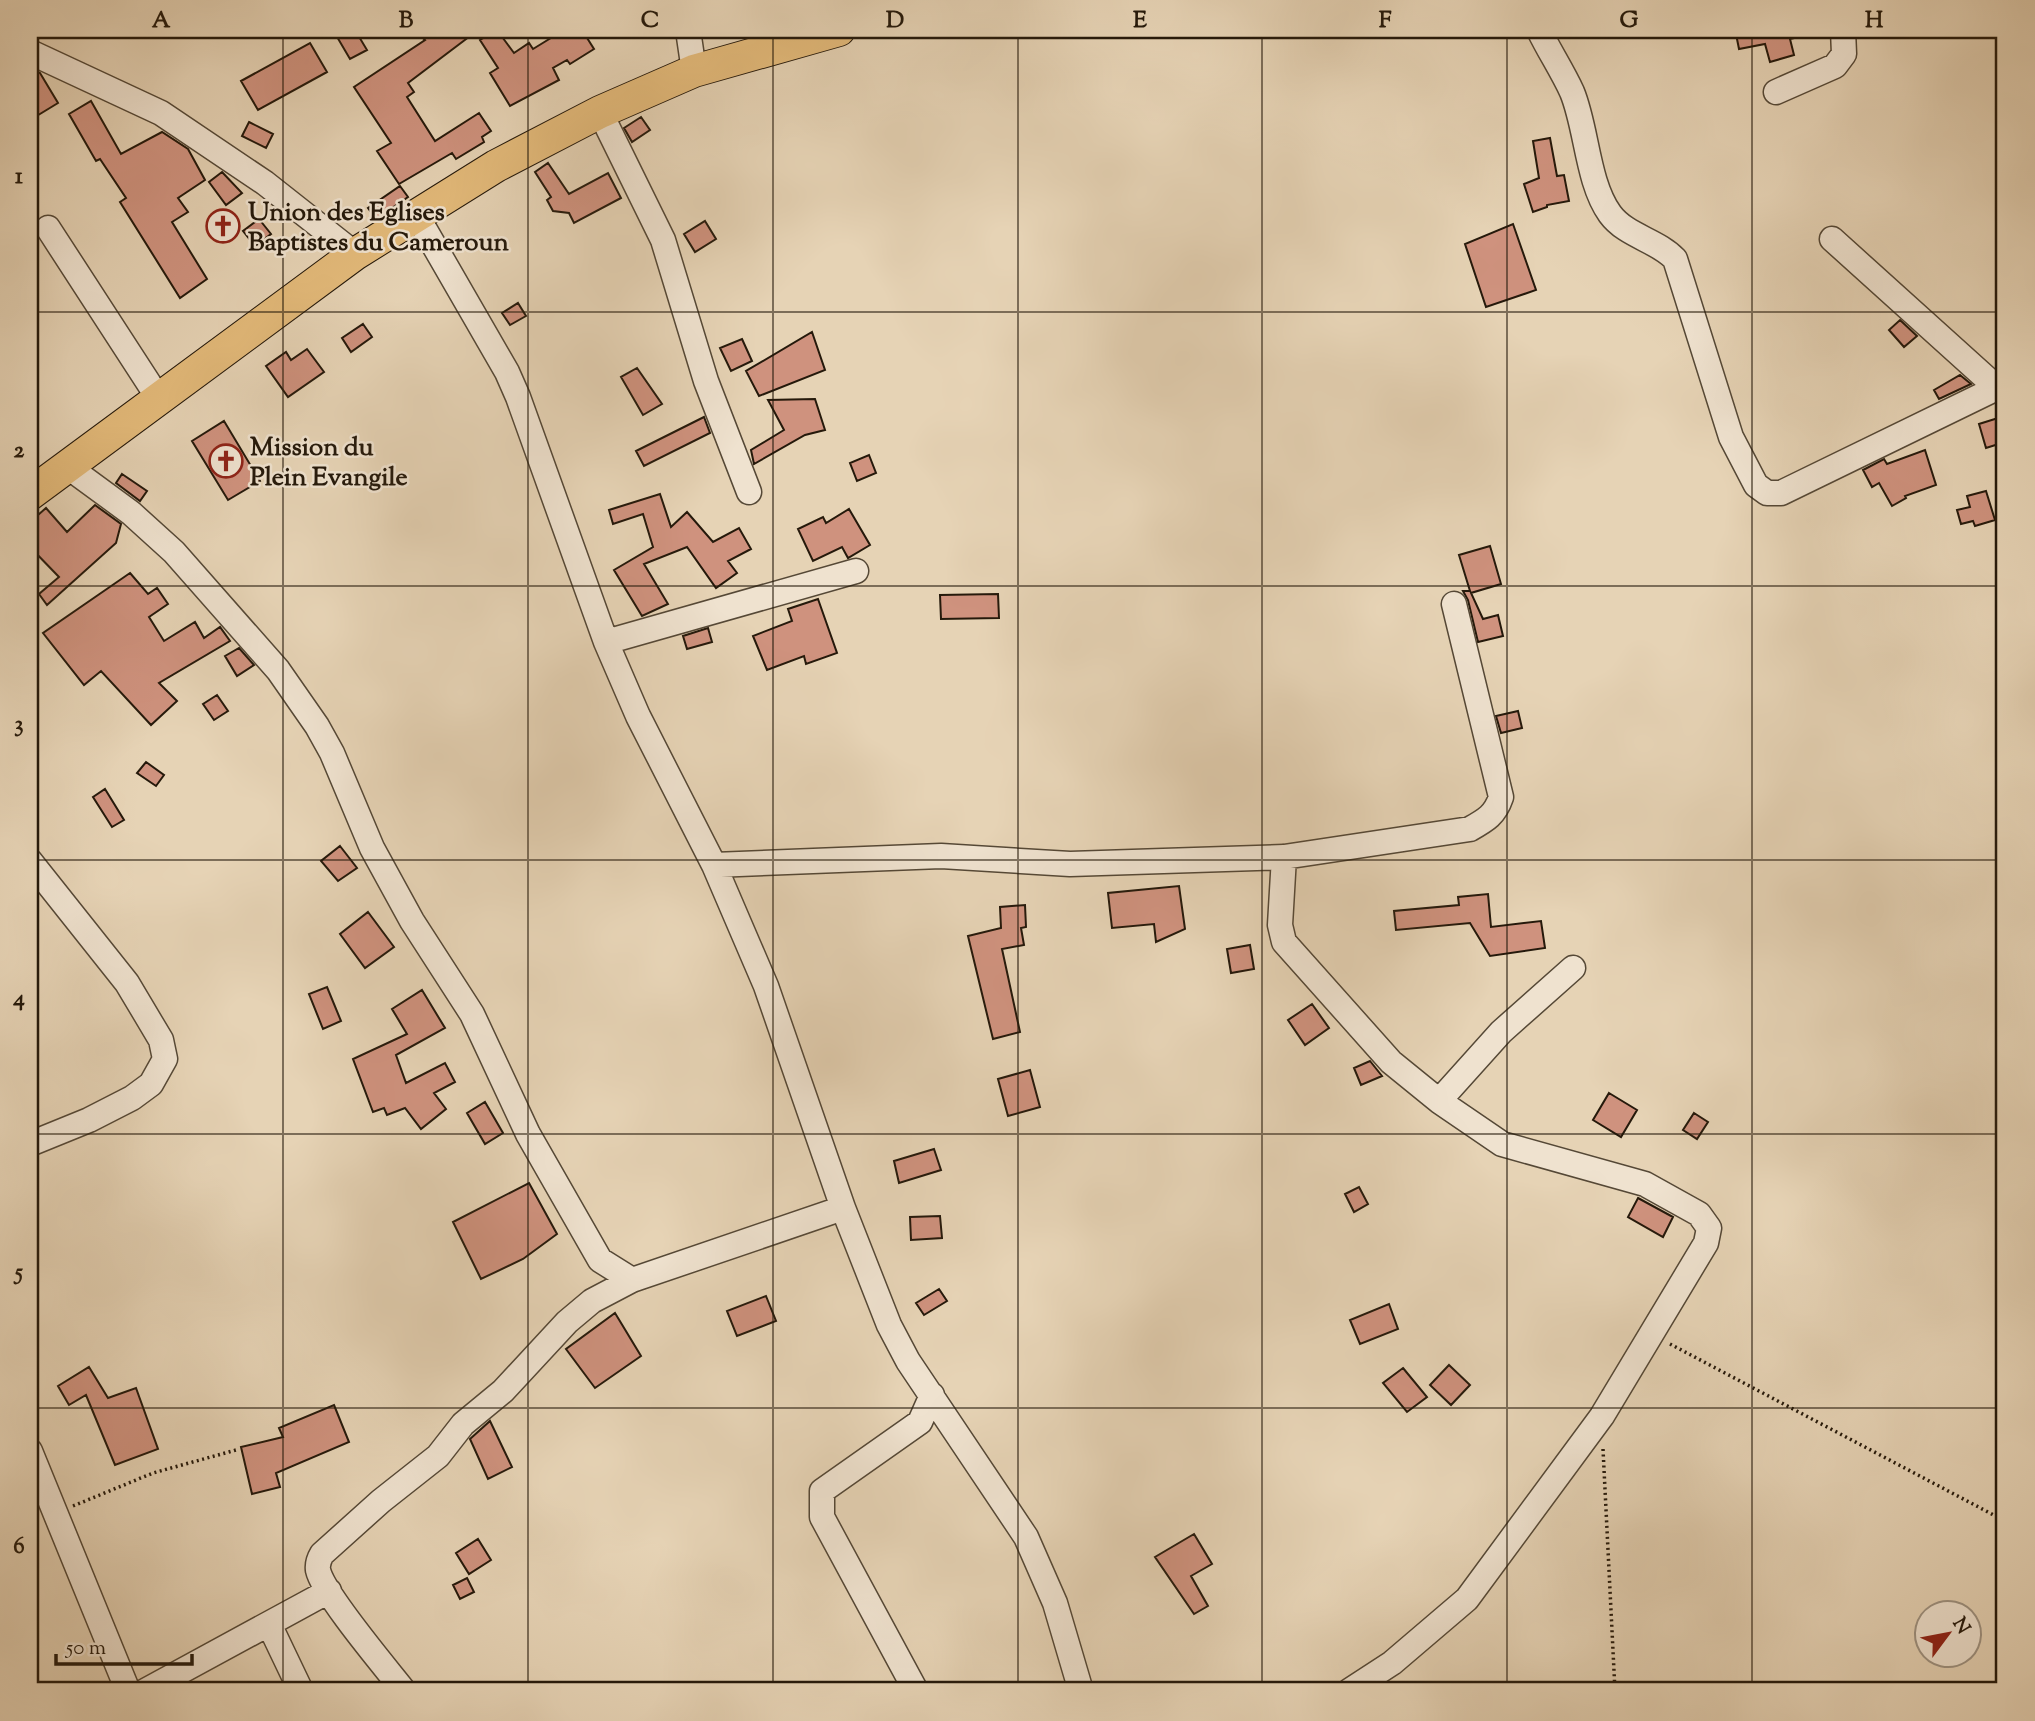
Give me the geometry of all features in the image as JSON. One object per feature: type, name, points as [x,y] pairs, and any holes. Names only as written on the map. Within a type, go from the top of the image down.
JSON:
[{"type":"main road","points":[[30,494],[355,254],[496,166],[600,112],[694,71],[839,30]]},
{"type":"street","points":[[688,30],[694,71]]},
{"type":"street","points":[[1539,30],[1572,92],[1601,195],[1610,214],[1622,225],[1666,250],[1675,260],[1731,437],[1756,485],[1767,493],[1781,493],[2001,385],[1832,239]]},
{"type":"street","points":[[1776,92],[1835,66],[1844,54],[1843,30]]},
{"type":"street","points":[[30,52],[160,113],[265,183],[355,254]]},
{"type":"street","points":[[600,112],[663,240],[706,381],[749,492]]},
{"type":"street","points":[[416,216],[507,372],[540,463],[558,501],[606,642],[638,716],[713,865],[766,986],[842,1208],[889,1325],[908,1361],[1026,1537],[1055,1603],[1081,1691]]},
{"type":"street","points":[[48,228],[159,399]]},
{"type":"street","points":[[67,466],[131,513],[174,552],[253,639],[301,704],[332,753],[372,848],[412,921],[472,1014],[528,1134],[587,1237],[606,1265],[632,1280]]},
{"type":"street","points":[[606,642],[856,572]]},
{"type":"street","points":[[713,865],[942,856],[1070,864],[1284,857],[1470,828],[1489,818],[1497,809],[1501,797],[1454,604]]},
{"type":"street","points":[[1284,857],[1280,925],[1284,942],[1391,1062],[1439,1101],[1502,1144],[1645,1184],[1699,1214],[1709,1228],[1706,1243],[1649,1333],[1602,1416],[1467,1599],[1392,1663],[1349,1691]]},
{"type":"street","points":[[30,861],[127,983],[161,1040],[164,1059],[151,1084],[132,1098],[89,1121],[30,1144]]},
{"type":"street","points":[[1439,1101],[1500,1032],[1573,968]]},
{"type":"street","points":[[404,1691],[329,1591],[318,1571],[322,1554],[381,1501],[438,1456],[463,1424],[503,1391],[567,1322],[592,1301],[632,1280],[842,1208]]},
{"type":"street","points":[[916,1691],[822,1517],[820,1501],[822,1491],[920,1422],[932,1395]]},
{"type":"street","points":[[30,1451],[128,1691]]},
{"type":"street","points":[[145,1691],[329,1591]]},
{"type":"street","points":[[269,1624],[301,1691]]},
{"type":"path","points":[[1649,1333],[2005,1521]]},
{"type":"path","points":[[1602,1416],[1615,1691]]},
{"type":"path","points":[[55,1513],[153,1473],[236,1450]]},
{"type":"building","points":[[333,30],[355,30],[367,50],[350,59]]},
{"type":"building","points":[[434,30],[478,30],[408,83],[414,92],[407,97],[435,141],[479,113],[491,131],[482,137],[484,142],[456,159],[452,153],[399,184],[377,151],[391,143],[354,87],[425,40],[423,38]]},
{"type":"building","points":[[497,30],[514,53],[529,43],[533,49],[564,30],[582,30],[594,49],[570,64],[567,60],[553,68],[559,80],[510,106],[490,73],[498,68],[480,40]]},
{"type":"building","points":[[1757,30],[1799,30],[1799,37],[1790,39],[1794,55],[1770,62],[1765,44],[1739,49],[1736,34]]},
{"type":"building","points":[[310,43],[327,72],[258,110],[241,81]]},
{"type":"building","points":[[30,68],[40,73],[58,103],[30,120]]},
{"type":"building","points":[[91,101],[121,154],[162,132],[188,149],[205,180],[178,198],[188,212],[172,222],[207,279],[180,298],[120,202],[126,198],[100,159],[96,161],[69,114]]},
{"type":"building","points":[[641,117],[650,130],[632,142],[624,128]]},
{"type":"building","points":[[249,122],[273,134],[266,148],[242,136]]},
{"type":"building","points":[[1550,138],[1557,176],[1564,175],[1569,201],[1547,205],[1533,212],[1524,184],[1539,178],[1533,141]]},
{"type":"building","points":[[548,163],[569,194],[608,173],[621,198],[574,223],[569,213],[553,211],[547,200],[551,197],[535,172]]},
{"type":"building","points":[[222,172],[242,193],[226,205],[209,182]]},
{"type":"building","points":[[400,186],[408,197],[376,219],[368,208]]},
{"type":"building","points":[[259,219],[271,234],[255,246],[243,231]]},
{"type":"building","points":[[705,221],[716,239],[695,252],[684,234]]},
{"type":"building","points":[[1513,224],[1536,290],[1486,307],[1465,244]]},
{"type":"building","points":[[518,303],[526,316],[510,325],[502,313]]},
{"type":"building","points":[[1900,320],[1917,336],[1904,347],[1889,330]]},
{"type":"building","points":[[363,324],[372,337],[351,352],[342,338]]},
{"type":"building","points":[[812,332],[825,370],[759,396],[746,371]]},
{"type":"building","points":[[742,339],[752,361],[731,371],[720,348]]},
{"type":"building","points":[[307,349],[324,372],[288,397],[266,366],[286,352],[291,360]]},
{"type":"building","points":[[637,368],[662,404],[643,415],[621,377]]},
{"type":"building","points":[[1960,375],[1971,384],[1939,399],[1934,390]]},
{"type":"building","points":[[815,399],[825,430],[805,435],[754,464],[751,450],[784,430],[768,400]]},
{"type":"building","points":[[704,417],[710,433],[644,466],[636,451]]},
{"type":"building","points":[[1998,418],[2005,442],[1986,448],[1979,424]]},
{"type":"building","name":"Mission du Plein Evangile","points":[[224,421],[260,481],[228,500],[192,441]]},
{"type":"building","points":[[1925,450],[1936,485],[1905,496],[1906,498],[1892,506],[1879,483],[1872,487],[1863,470],[1884,459],[1887,464]]},
{"type":"building","points":[[869,455],[876,473],[857,481],[850,463]]},
{"type":"building","points":[[122,474],[147,491],[140,501],[116,483]]},
{"type":"building","points":[[1986,491],[1995,520],[1975,526],[1973,521],[1961,524],[1957,510],[1970,507],[1967,496]]},
{"type":"building","points":[[660,494],[671,527],[687,512],[713,542],[739,528],[751,549],[728,561],[737,573],[716,588],[687,547],[644,564],[668,604],[642,616],[614,570],[653,547],[643,514],[613,524],[609,510]]},
{"type":"building","points":[[95,505],[121,524],[116,543],[47,605],[39,594],[59,577],[30,547],[30,522],[46,508],[67,532]]},
{"type":"building","points":[[849,509],[870,545],[848,558],[842,547],[813,561],[798,529],[823,517],[826,523]]},
{"type":"building","points":[[1490,546],[1501,584],[1471,593],[1483,619],[1498,615],[1503,636],[1478,642],[1468,600],[1463,591],[1470,591],[1459,555]]},
{"type":"building","points":[[130,573],[148,594],[157,588],[168,604],[149,617],[164,641],[195,622],[204,638],[220,627],[230,641],[159,683],[177,701],[151,725],[101,671],[84,685],[43,633]]},
{"type":"building","points":[[998,594],[999,618],[941,619],[940,595]]},
{"type":"building","points":[[818,599],[837,653],[806,664],[804,656],[767,670],[753,636],[792,621],[788,609]]},
{"type":"building","points":[[708,628],[712,642],[687,649],[683,636]]},
{"type":"building","points":[[239,648],[254,665],[237,676],[225,656]]},
{"type":"building","points":[[217,695],[228,711],[214,720],[203,704]]},
{"type":"building","points":[[1518,711],[1522,728],[1501,733],[1496,716]]},
{"type":"building","points":[[146,762],[164,775],[156,786],[137,773]]},
{"type":"building","points":[[105,789],[124,820],[112,827],[93,797]]},
{"type":"building","points":[[340,846],[357,868],[338,881],[321,861]]},
{"type":"building","points":[[1179,886],[1185,929],[1156,942],[1154,924],[1112,928],[1108,893]]},
{"type":"building","points":[[1488,894],[1491,927],[1541,921],[1545,948],[1490,956],[1470,923],[1396,930],[1394,911],[1459,905],[1458,897]]},
{"type":"building","points":[[1025,905],[1026,927],[1021,928],[1024,945],[1002,949],[1020,1032],[993,1039],[968,936],[1001,928],[1000,907]]},
{"type":"building","points":[[368,912],[394,947],[365,968],[340,934]]},
{"type":"building","points":[[1250,945],[1254,969],[1231,973],[1227,949]]},
{"type":"building","points":[[327,987],[341,1021],[323,1029],[309,994]]},
{"type":"building","points":[[422,990],[445,1028],[396,1055],[406,1083],[445,1063],[455,1082],[434,1093],[446,1109],[421,1129],[405,1108],[387,1115],[384,1108],[373,1112],[353,1059],[407,1034],[392,1009]]},
{"type":"building","points":[[1312,1004],[1329,1028],[1305,1045],[1288,1020]]},
{"type":"building","points":[[1370,1061],[1382,1076],[1361,1085],[1354,1068]]},
{"type":"building","points":[[1030,1070],[1040,1107],[1008,1116],[998,1079]]},
{"type":"building","points":[[1609,1093],[1637,1110],[1621,1137],[1593,1120]]},
{"type":"building","points":[[485,1102],[503,1133],[485,1144],[467,1113]]},
{"type":"building","points":[[1694,1113],[1708,1122],[1697,1139],[1683,1130]]},
{"type":"building","points":[[934,1149],[941,1170],[899,1183],[894,1161]]},
{"type":"building","points":[[529,1183],[557,1234],[523,1259],[481,1279],[453,1222]]},
{"type":"building","points":[[1359,1187],[1368,1204],[1354,1212],[1345,1194]]},
{"type":"building","points":[[1638,1198],[1673,1217],[1663,1237],[1628,1217]]},
{"type":"building","points":[[940,1216],[942,1238],[911,1240],[910,1217]]},
{"type":"building","points":[[939,1289],[947,1301],[924,1315],[916,1303]]},
{"type":"building","points":[[766,1296],[776,1321],[737,1336],[727,1311]]},
{"type":"building","points":[[1389,1304],[1398,1329],[1360,1344],[1350,1320]]},
{"type":"building","points":[[615,1313],[641,1356],[595,1388],[566,1349]]},
{"type":"building","points":[[1449,1365],[1470,1385],[1451,1405],[1430,1385]]},
{"type":"building","points":[[89,1367],[108,1398],[136,1388],[158,1449],[115,1465],[86,1395],[69,1405],[58,1386]]},
{"type":"building","points":[[1403,1368],[1427,1397],[1407,1412],[1383,1383]]},
{"type":"building","points":[[334,1405],[349,1442],[276,1473],[280,1487],[252,1494],[241,1447],[283,1437],[279,1428]]},
{"type":"building","points":[[490,1421],[512,1467],[488,1479],[470,1439]]},
{"type":"building","points":[[1194,1534],[1212,1564],[1191,1576],[1208,1606],[1194,1614],[1155,1557]]},
{"type":"building","points":[[478,1539],[491,1560],[469,1574],[456,1553]]},
{"type":"building","points":[[467,1578],[474,1592],[460,1599],[453,1585]]},
{"type":"place","name":"Union des Eglises Baptistes du Cameroun","points":[[223,226]]},
{"type":"place","name":"Mission du Plein Evangile","points":[[226,461]]}]
